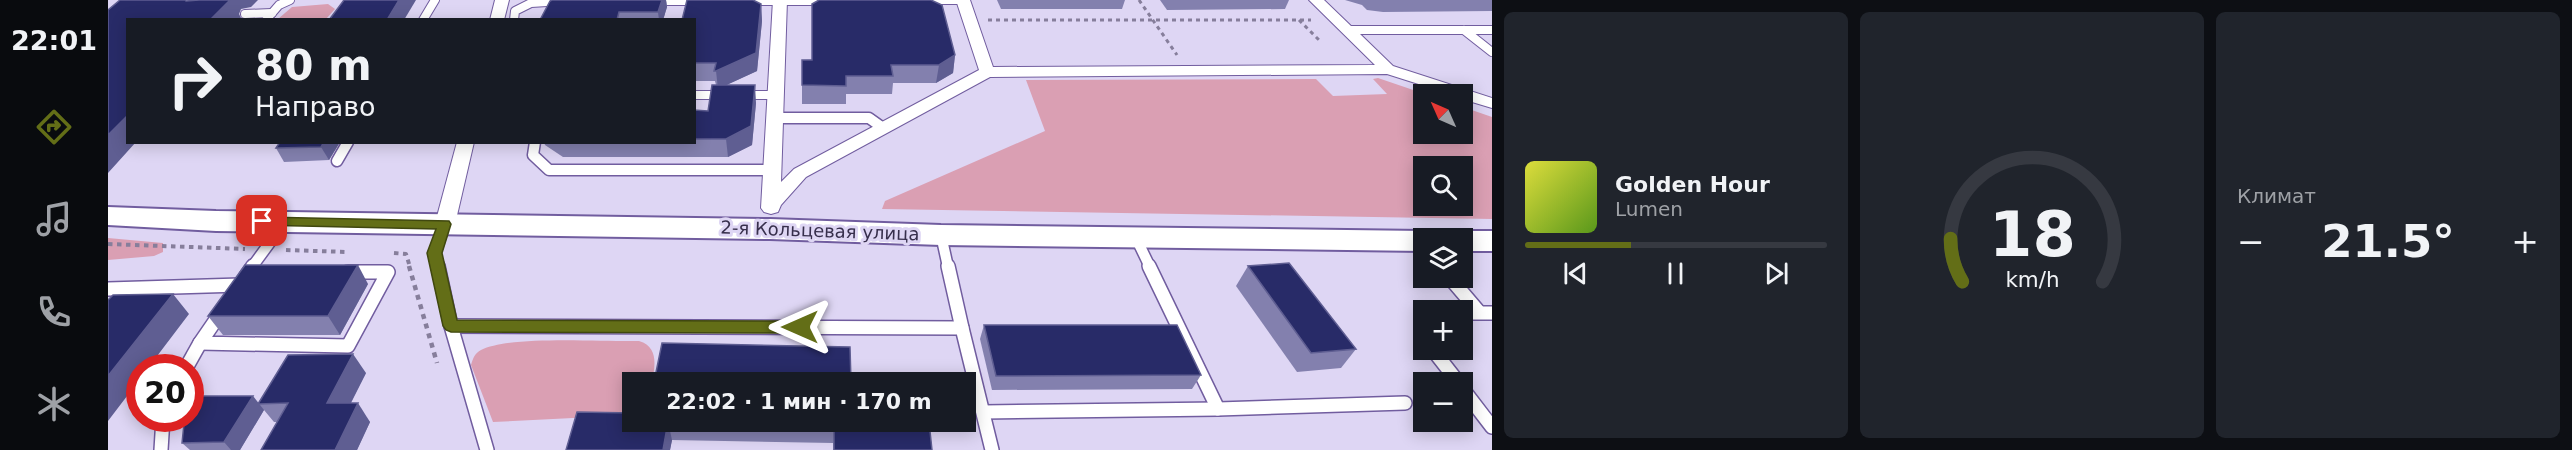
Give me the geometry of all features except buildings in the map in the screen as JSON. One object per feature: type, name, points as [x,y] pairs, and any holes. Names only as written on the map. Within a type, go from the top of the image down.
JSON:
[{"type":"main road","name":"2-я Кольцевая улица","points":[[108,216],[216,221],[445,224],[771,216],[941,235],[1413,243]]},
{"type":"main road","name":"2-я Кольцевая улица","points":[[108,224],[216,221]]},
{"type":"main road","points":[[1473,241],[1492,241]]},
{"type":"street","points":[[498,18],[502,0]]},
{"type":"street","points":[[771,216],[780,0]]},
{"type":"street","points":[[963,0],[987,72]]},
{"type":"street","points":[[1316,0],[1388,69]]},
{"type":"street","points":[[1348,30],[1492,30]]},
{"type":"street","points":[[771,216],[800,173],[987,72],[1388,69],[1492,103]]},
{"type":"street","points":[[445,224],[465,144]]},
{"type":"lane","points":[[245,14],[269,16],[279,5],[290,0]]},
{"type":"lane","points":[[424,18],[435,0]]},
{"type":"lane","points":[[733,1],[837,0]]},
{"type":"lane","points":[[906,0],[963,0]]},
{"type":"lane","points":[[514,18],[515,11],[525,4],[536,1],[570,1]]},
{"type":"lane","points":[[640,1],[710,1]]},
{"type":"lane","points":[[1464,30],[1492,52]]},
{"type":"lane","points":[[696,95],[776,95]]},
{"type":"lane","points":[[775,118],[869,118],[884,128]]},
{"type":"lane","points":[[338,161],[347,144]]},
{"type":"lane","points":[[535,144],[533,155],[549,170],[772,170]]},
{"type":"lane","points":[[194,354],[233,295],[255,272],[265,249],[285,222]]},
{"type":"lane","points":[[445,224],[435,253],[451,326],[488,450]]},
{"type":"lane","points":[[941,235],[992,450]]},
{"type":"lane","points":[[1136,238],[1218,409]]},
{"type":"lane","points":[[200,343],[348,346],[388,272],[330,272]]},
{"type":"lane","points":[[108,289],[137,288],[233,295]]},
{"type":"lane","points":[[122,304],[137,288]]},
{"type":"lane","points":[[1460,288],[1486,313]]},
{"type":"lane","points":[[451,326],[962,328]]},
{"type":"lane","points":[[1441,360],[1450,372]]},
{"type":"lane","points":[[1473,402],[1492,427]]},
{"type":"lane","points":[[984,412],[1218,409],[1405,403]]},
{"type":"lane","points":[[161,450],[162,432]]},
{"type":"path","points":[[1139,0],[1188,70]]},
{"type":"path","points":[[969,20],[1337,20]]},
{"type":"path","points":[[1299,20],[1321,42]]},
{"type":"path","points":[[108,244],[359,252]]},
{"type":"path","points":[[382,253],[406,254],[437,363]]},
{"type":"shaded area","points":[[328,4],[335,9],[327,18],[279,18],[292,7]]},
{"type":"shaded area","points":[[1378,78],[1413,90],[1413,144],[1473,144],[1473,110],[1492,117],[1492,219],[882,209],[885,201],[1045,131],[1026,80],[1316,79],[1333,96],[1387,94],[1373,79]]},
{"type":"shaded area","points":[[108,238],[163,243],[163,252],[154,256],[108,260]]},
{"type":"shaded area","points":[[557,340],[639,341],[653,352],[654,372],[622,372],[622,416],[493,422],[471,365],[474,356],[481,350],[495,345]]},
{"type":"route","points":[[262,221],[445,224],[435,253],[451,326],[800,327]]}]
